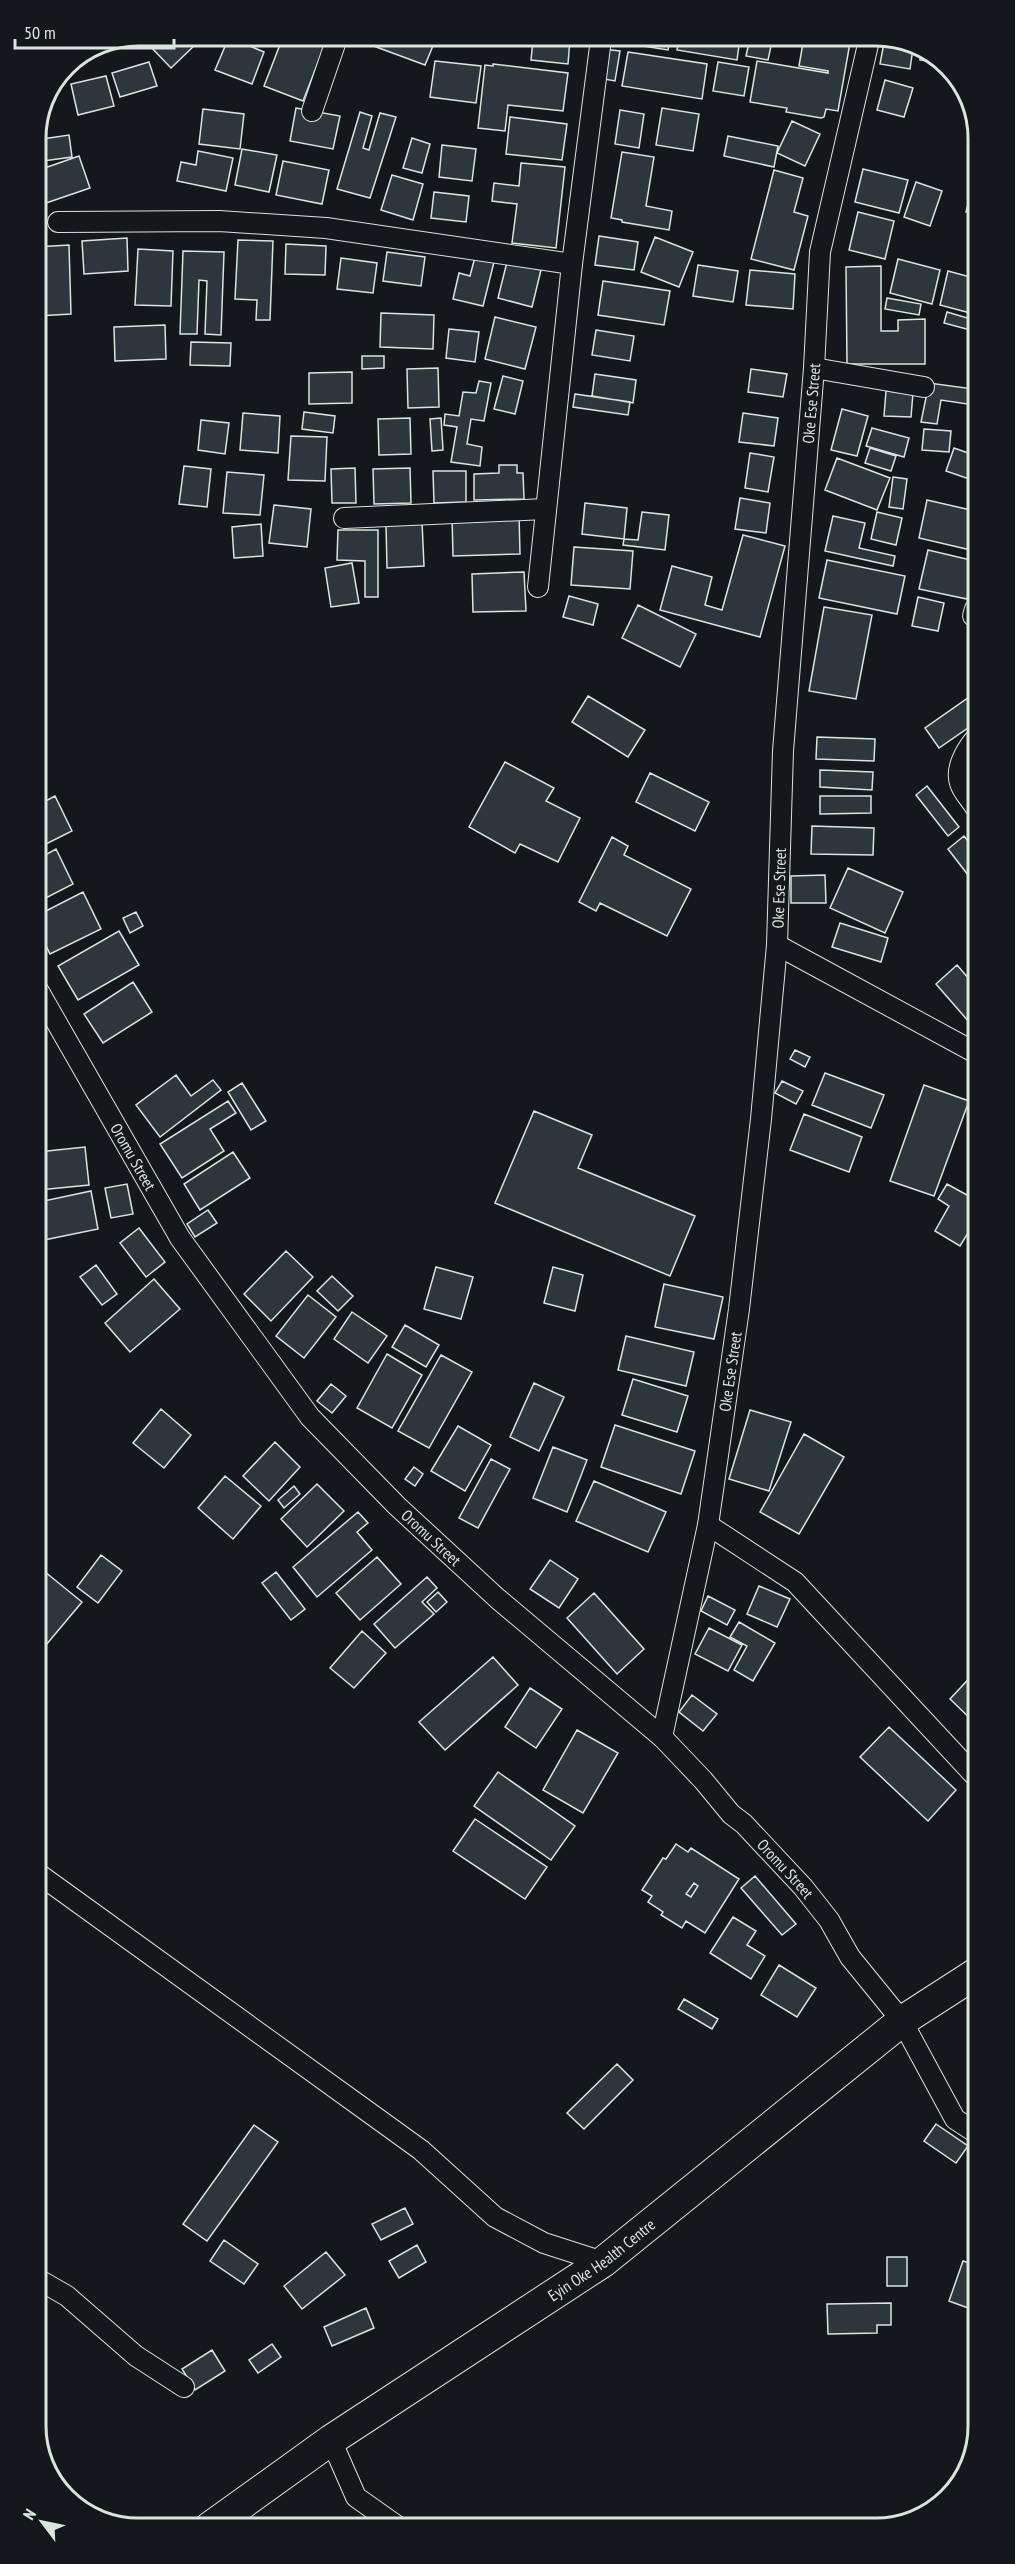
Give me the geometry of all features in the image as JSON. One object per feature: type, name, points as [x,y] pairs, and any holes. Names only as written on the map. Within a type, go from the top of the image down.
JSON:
[{"type":"main road","name":"Eyin Oke Health Centre","points":[[224,2517],[331,2440],[603,2262],[902,2021],[968,1978]]},
{"type":"street","points":[[312,111],[334,46]]},
{"type":"street","points":[[538,587],[572,264],[600,47]]},
{"type":"street","name":"Oke Ese Street","points":[[662,1737],[708,1526],[739,1309],[761,1119],[777,945],[783,751],[814,368],[820,252],[867,47]]},
{"type":"street","points":[[58,222],[219,221],[326,228],[572,264]]},
{"type":"street","points":[[814,368],[924,387]]},
{"type":"street","points":[[344,518],[546,509]]},
{"type":"street","points":[[968,748],[960,767],[959,782],[968,796]]},
{"type":"street","points":[[777,945],[968,1049]]},
{"type":"street","name":"Oromu Street","points":[[47,1005],[180,1238],[310,1417],[397,1506],[498,1599],[662,1737],[703,1780],[731,1814],[744,1824],[803,1887],[829,1920],[850,1957],[902,2021],[956,2119],[968,2127]]},
{"type":"street","points":[[708,1526],[795,1582],[968,1768]]},
{"type":"street","points":[[46,1880],[421,2150],[495,2217],[544,2243],[603,2262]]},
{"type":"street","points":[[46,2284],[67,2296],[136,2356],[184,2387]]},
{"type":"street","points":[[331,2440],[356,2497],[385,2517]]},
{"type":"building","points":[[150,46],[194,46],[171,68]]},
{"type":"building","points":[[225,46],[250,46],[264,52],[252,84],[215,70]]},
{"type":"building","points":[[279,46],[324,46],[303,101],[264,86]]},
{"type":"building","points":[[374,46],[433,46],[425,65]]},
{"type":"building","points":[[532,47],[569,47],[568,64],[531,60]]},
{"type":"building","points":[[647,47],[669,47],[668,50]]},
{"type":"building","points":[[678,47],[739,47],[737,60],[677,50]]},
{"type":"building","points":[[748,47],[771,47],[768,60],[746,56]]},
{"type":"building","points":[[802,47],[849,47],[838,111],[826,109],[824,117],[821,118],[786,112],[787,108],[750,102],[757,61],[828,73],[828,71],[799,66]]},
{"type":"building","points":[[883,47],[912,54],[910,69],[880,64]]},
{"type":"building","points":[[603,49],[620,51],[615,81],[598,78]]},
{"type":"building","points":[[628,52],[707,64],[702,99],[622,86]]},
{"type":"building","points":[[435,61],[481,66],[476,103],[430,97]]},
{"type":"building","points":[[149,62],[157,86],[120,97],[112,73]]},
{"type":"building","points":[[718,62],[749,67],[744,96],[713,91]]},
{"type":"building","points":[[493,64],[568,73],[563,111],[508,105],[505,131],[478,128],[485,65],[493,66]]},
{"type":"building","points":[[106,76],[114,106],[78,115],[71,84]]},
{"type":"building","points":[[885,80],[913,88],[904,117],[877,110]]},
{"type":"building","points":[[296,108],[340,116],[333,149],[290,141]]},
{"type":"building","points":[[662,108],[699,114],[693,151],[656,145]]},
{"type":"building","points":[[203,109],[244,114],[240,149],[199,144]]},
{"type":"building","points":[[620,110],[644,114],[639,148],[615,144]]},
{"type":"building","points":[[360,112],[372,116],[363,148],[369,150],[380,113],[396,117],[370,198],[337,189]]},
{"type":"building","points":[[510,117],[567,124],[562,160],[506,154]]},
{"type":"building","points":[[792,121],[820,134],[805,166],[777,153]]},
{"type":"building","points":[[69,135],[72,157],[47,160],[47,138]]},
{"type":"building","points":[[728,136],[778,146],[774,167],[724,156]]},
{"type":"building","points":[[412,138],[430,144],[422,173],[403,168]]},
{"type":"building","points":[[442,145],[476,149],[472,181],[439,177]]},
{"type":"building","points":[[242,149],[277,155],[269,192],[235,185]]},
{"type":"building","points":[[198,151],[233,158],[226,191],[177,181],[181,162],[196,165]]},
{"type":"building","points":[[622,152],[654,157],[646,206],[672,211],[669,230],[611,218]]},
{"type":"building","points":[[79,156],[90,188],[47,203],[47,167]]},
{"type":"building","points":[[283,161],[329,170],[322,204],[276,195]]},
{"type":"building","points":[[521,163],[565,167],[556,248],[512,243],[517,204],[492,201],[494,183],[519,186]]},
{"type":"building","points":[[863,169],[908,180],[899,213],[855,202]]},
{"type":"building","points":[[774,170],[803,178],[794,212],[808,216],[794,270],[751,259]]},
{"type":"building","points":[[392,175],[423,184],[413,220],[381,210]]},
{"type":"building","points":[[916,182],[942,191],[930,226],[904,217]]},
{"type":"building","points":[[434,192],[469,196],[466,222],[431,218]]},
{"type":"building","points":[[858,212],[894,221],[885,259],[849,250]]},
{"type":"building","points":[[599,236],[638,242],[634,270],[595,265]]},
{"type":"building","points":[[655,237],[693,252],[679,287],[641,272]]},
{"type":"building","points":[[127,238],[128,271],[84,274],[82,241]]},
{"type":"building","points":[[238,240],[273,241],[270,320],[256,320],[257,300],[235,299]]},
{"type":"building","points":[[286,244],[326,246],[325,275],[285,274]]},
{"type":"building","points":[[69,245],[71,314],[47,315],[47,246]]},
{"type":"building","points":[[138,249],[173,251],[171,306],[135,305]]},
{"type":"building","points":[[183,251],[224,252],[221,335],[205,334],[207,281],[199,280],[197,334],[180,334]]},
{"type":"building","points":[[387,252],[425,257],[421,286],[383,281]]},
{"type":"building","points":[[475,257],[494,262],[483,306],[453,299],[459,273],[470,276]]},
{"type":"building","points":[[341,258],[377,263],[373,293],[337,289]]},
{"type":"building","points":[[898,259],[940,270],[932,304],[890,293]]},
{"type":"building","points":[[507,262],[541,270],[532,307],[498,298]]},
{"type":"building","points":[[698,265],[738,271],[733,302],[693,296]]},
{"type":"building","points":[[881,266],[881,331],[898,331],[898,320],[925,319],[925,364],[847,364],[846,267]]},
{"type":"building","points":[[750,270],[795,274],[793,309],[746,305]]},
{"type":"building","points":[[948,271],[968,276],[968,312],[940,305]]},
{"type":"building","points":[[603,281],[670,291],[664,325],[598,315]]},
{"type":"building","points":[[887,298],[921,304],[919,315],[885,309]]},
{"type":"building","points":[[947,312],[968,318],[968,329],[944,323]]},
{"type":"building","points":[[381,313],[434,315],[433,349],[380,347]]},
{"type":"building","points":[[495,317],[536,327],[525,369],[485,359]]},
{"type":"building","points":[[165,325],[166,359],[115,361],[114,327]]},
{"type":"building","points":[[449,329],[479,332],[475,362],[446,358]]},
{"type":"building","points":[[596,330],[634,336],[630,361],[592,355]]},
{"type":"building","points":[[191,342],[231,343],[230,366],[190,365]]},
{"type":"building","points":[[362,356],[384,356],[384,368],[362,369]]},
{"type":"building","points":[[438,368],[439,407],[408,408],[407,369]]},
{"type":"building","points":[[751,369],[787,374],[783,397],[748,392]]},
{"type":"building","points":[[352,372],[352,403],[309,404],[309,373]]},
{"type":"building","points":[[595,374],[636,380],[633,403],[592,396]]},
{"type":"building","points":[[503,376],[523,381],[515,414],[494,409]]},
{"type":"building","points":[[479,381],[491,383],[484,421],[471,419],[467,444],[482,447],[480,466],[451,462],[457,427],[444,425],[445,414],[459,416],[463,392],[476,393]]},
{"type":"building","points":[[929,383],[968,388],[968,404],[941,400],[937,424],[921,422]]},
{"type":"building","points":[[886,391],[913,393],[911,417],[884,416]]},
{"type":"building","points":[[575,394],[630,402],[628,415],[573,407]]},
{"type":"building","points":[[842,409],[868,416],[857,456],[831,450]]},
{"type":"building","points":[[304,412],[335,416],[333,433],[302,429]]},
{"type":"building","points":[[243,413],[280,416],[278,453],[240,450]]},
{"type":"building","points":[[743,413],[778,418],[774,446],[739,442]]},
{"type":"building","points":[[410,418],[411,454],[379,455],[378,419]]},
{"type":"building","points":[[441,418],[443,450],[432,451],[430,419]]},
{"type":"building","points":[[201,420],[229,423],[225,454],[198,450]]},
{"type":"building","points":[[872,428],[909,438],[904,457],[866,446]]},
{"type":"building","points":[[924,429],[951,431],[949,452],[922,450]]},
{"type":"building","points":[[291,436],[327,437],[325,481],[288,480]]},
{"type":"building","points":[[870,448],[896,456],[891,471],[865,463]]},
{"type":"building","points":[[954,448],[968,453],[968,479],[946,471]]},
{"type":"building","points":[[750,453],[774,457],[768,492],[745,488]]},
{"type":"building","points":[[837,458],[890,478],[877,510],[825,490]]},
{"type":"building","points":[[499,465],[517,465],[517,473],[523,473],[524,499],[474,500],[474,474],[499,473]]},
{"type":"building","points":[[184,466],[211,469],[207,507],[179,504]]},
{"type":"building","points":[[355,468],[356,503],[332,503],[331,469]]},
{"type":"building","points":[[410,468],[411,503],[374,504],[373,469]]},
{"type":"building","points":[[433,471],[466,471],[466,502],[434,503]]},
{"type":"building","points":[[227,472],[264,475],[260,515],[223,513]]},
{"type":"building","points":[[893,477],[907,479],[903,509],[889,507]]},
{"type":"building","points":[[740,498],[770,503],[766,533],[735,529]]},
{"type":"building","points":[[927,500],[968,509],[968,549],[919,538]]},
{"type":"building","points":[[585,503],[627,508],[624,539],[582,534]]},
{"type":"building","points":[[274,505],[311,509],[307,547],[269,543]]},
{"type":"building","points":[[642,512],[669,515],[665,550],[623,545],[624,539],[638,540]]},
{"type":"building","points":[[877,512],[902,518],[896,545],[871,539]]},
{"type":"building","points":[[519,514],[520,554],[453,556],[452,516]]},
{"type":"building","points":[[833,516],[865,523],[859,548],[895,556],[893,566],[825,551]]},
{"type":"building","points":[[422,522],[424,566],[387,568],[386,523]]},
{"type":"building","points":[[261,524],[263,556],[234,558],[232,527]]},
{"type":"building","points":[[338,530],[378,530],[378,597],[365,597],[365,561],[337,560]]},
{"type":"building","points":[[743,535],[785,546],[760,637],[660,610],[672,566],[712,577],[705,605],[722,610]]},
{"type":"building","points":[[574,547],[633,551],[630,589],[571,585]]},
{"type":"building","points":[[928,550],[968,559],[967,599],[919,589]]},
{"type":"building","points":[[827,560],[905,576],[897,614],[819,598]]},
{"type":"building","points":[[352,563],[359,603],[331,607],[325,568]]},
{"type":"building","points":[[524,572],[526,611],[473,612],[472,574]]},
{"type":"building","points":[[569,596],[598,604],[593,625],[563,617]]},
{"type":"building","points":[[918,597],[944,603],[938,631],[912,626]]},
{"type":"building","points":[[638,605],[696,634],[680,667],[622,638]]},
{"type":"building","points":[[824,607],[872,615],[856,699],[809,691]]},
{"type":"building","points":[[588,696],[645,730],[628,757],[572,722]]},
{"type":"building","points":[[968,698],[968,728],[939,748],[925,728]]},
{"type":"building","points":[[817,737],[875,739],[874,761],[816,759]]},
{"type":"building","points":[[505,762],[554,788],[546,801],[580,818],[558,862],[520,844],[515,853],[469,827]]},
{"type":"building","points":[[820,770],[873,772],[872,790],[820,787]]},
{"type":"building","points":[[650,773],[709,802],[695,831],[636,802]]},
{"type":"building","points":[[927,786],[959,827],[948,836],[916,795]]},
{"type":"building","points":[[55,796],[72,831],[47,844],[47,800]]},
{"type":"building","points":[[820,796],[871,796],[871,813],[820,814]]},
{"type":"building","points":[[812,826],[874,828],[873,855],[811,854]]},
{"type":"building","points":[[964,836],[968,841],[968,875],[948,849]]},
{"type":"building","points":[[612,837],[628,846],[624,855],[691,889],[667,936],[600,903],[596,911],[579,902]]},
{"type":"building","points":[[56,849],[73,884],[47,898],[47,854]]},
{"type":"building","points":[[848,868],[903,892],[885,933],[830,908]]},
{"type":"building","points":[[825,875],[826,903],[791,903],[791,876]]},
{"type":"building","points":[[83,892],[101,929],[50,954],[47,947],[47,911]]},
{"type":"building","points":[[136,912],[143,926],[130,933],[123,918]]},
{"type":"building","points":[[840,923],[888,938],[881,962],[832,947]]},
{"type":"building","points":[[119,931],[139,965],[78,1000],[58,966]]},
{"type":"building","points":[[957,965],[968,978],[968,1021],[936,984]]},
{"type":"building","points":[[133,982],[152,1012],[103,1043],[84,1014]]},
{"type":"building","points":[[795,1050],[810,1057],[805,1067],[790,1059]]},
{"type":"building","points":[[825,1073],[884,1095],[871,1128],[812,1105]]},
{"type":"building","points":[[176,1075],[191,1096],[213,1080],[221,1090],[160,1137],[136,1105]]},
{"type":"building","points":[[782,1081],[803,1091],[796,1104],[775,1093]]},
{"type":"building","points":[[242,1083],[266,1121],[251,1130],[228,1092]]},
{"type":"building","points":[[924,1085],[968,1101],[934,1196],[890,1181]]},
{"type":"building","points":[[228,1101],[236,1113],[210,1129],[224,1151],[182,1178],[160,1144]]},
{"type":"building","points":[[534,1111],[592,1135],[578,1168],[695,1216],[670,1276],[495,1203]]},
{"type":"building","points":[[804,1114],[862,1137],[849,1172],[790,1150]]},
{"type":"building","points":[[85,1147],[89,1185],[47,1189],[47,1151]]},
{"type":"building","points":[[233,1152],[250,1178],[200,1210],[184,1184]]},
{"type":"building","points":[[127,1184],[133,1214],[111,1218],[105,1188]]},
{"type":"building","points":[[947,1184],[968,1196],[968,1233],[960,1246],[935,1231],[949,1206],[938,1199]]},
{"type":"building","points":[[91,1191],[98,1229],[47,1239],[47,1200]]},
{"type":"building","points":[[208,1210],[217,1223],[195,1237],[187,1224]]},
{"type":"building","points":[[139,1228],[165,1262],[146,1277],[120,1243]]},
{"type":"building","points":[[286,1251],[313,1277],[271,1321],[244,1294]]},
{"type":"building","points":[[96,1265],[117,1294],[102,1305],[80,1277]]},
{"type":"building","points":[[436,1267],[473,1277],[461,1319],[424,1309]]},
{"type":"building","points":[[553,1267],[583,1275],[575,1311],[544,1303]]},
{"type":"building","points":[[332,1276],[353,1296],[338,1311],[317,1291]]},
{"type":"building","points":[[154,1279],[180,1309],[130,1352],[105,1323]]},
{"type":"building","points":[[664,1284],[723,1297],[714,1339],[655,1327]]},
{"type":"building","points":[[308,1295],[336,1317],[304,1358],[276,1336]]},
{"type":"building","points":[[352,1312],[387,1336],[368,1363],[334,1339]]},
{"type":"building","points":[[405,1325],[439,1345],[426,1367],[392,1347]]},
{"type":"building","points":[[626,1336],[694,1352],[686,1386],[618,1370]]},
{"type":"building","points":[[387,1354],[422,1375],[392,1428],[357,1408]]},
{"type":"building","points":[[441,1355],[472,1372],[429,1448],[398,1431]]},
{"type":"building","points":[[633,1379],[688,1396],[677,1432],[622,1415]]},
{"type":"building","points":[[534,1383],[564,1397],[539,1451],[510,1437]]},
{"type":"building","points":[[331,1384],[346,1396],[332,1413],[317,1401]]},
{"type":"building","points":[[161,1409],[191,1435],[164,1468],[133,1443]]},
{"type":"building","points":[[750,1410],[791,1422],[769,1491],[729,1479]]},
{"type":"building","points":[[615,1425],[695,1451],[681,1494],[601,1467]]},
{"type":"building","points":[[458,1426],[491,1445],[465,1491],[431,1471]]},
{"type":"building","points":[[804,1434],[844,1457],[799,1534],[760,1512]]},
{"type":"building","points":[[275,1442],[300,1467],[269,1501],[243,1476]]},
{"type":"building","points":[[553,1447],[587,1460],[567,1512],[533,1498]]},
{"type":"building","points":[[491,1459],[510,1469],[478,1528],[459,1518]]},
{"type":"building","points":[[414,1467],[423,1474],[415,1486],[405,1479]]},
{"type":"building","points":[[225,1476],[261,1506],[233,1539],[198,1508]]},
{"type":"building","points":[[594,1481],[666,1512],[648,1552],[576,1521]]},
{"type":"building","points":[[317,1484],[344,1511],[307,1547],[281,1519]]},
{"type":"building","points":[[294,1486],[300,1494],[284,1508],[278,1500]]},
{"type":"building","points":[[358,1512],[368,1523],[357,1532],[372,1550],[317,1597],[293,1567]]},
{"type":"building","points":[[101,1555],[122,1571],[98,1603],[77,1587]]},
{"type":"building","points":[[377,1557],[401,1584],[360,1620],[336,1593]]},
{"type":"building","points":[[550,1560],[578,1579],[559,1608],[530,1589]]},
{"type":"building","points":[[276,1572],[305,1609],[291,1620],[262,1583]]},
{"type":"building","points":[[46,1573],[82,1602],[46,1645]]},
{"type":"building","points":[[427,1577],[437,1588],[422,1602],[434,1614],[395,1648],[374,1624]]},
{"type":"building","points":[[759,1586],[790,1599],[777,1627],[747,1614]]},
{"type":"building","points":[[438,1592],[447,1602],[436,1612],[427,1602]]},
{"type":"building","points":[[594,1593],[644,1649],[617,1674],[567,1618]]},
{"type":"building","points":[[708,1596],[735,1610],[727,1625],[701,1611]]},
{"type":"building","points":[[739,1622],[775,1643],[753,1681],[734,1670],[747,1646],[730,1637]]},
{"type":"building","points":[[709,1628],[742,1645],[728,1671],[695,1654]]},
{"type":"building","points":[[362,1631],[386,1653],[354,1688],[330,1668]]},
{"type":"building","points":[[493,1657],[518,1685],[445,1750],[419,1722]]},
{"type":"building","points":[[968,1680],[968,1716],[950,1699]]},
{"type":"building","points":[[530,1688],[562,1709],[536,1748],[505,1727]]},
{"type":"building","points":[[692,1695],[717,1714],[703,1731],[679,1712]]},
{"type":"building","points":[[889,1727],[956,1790],[928,1821],[860,1757]]},
{"type":"building","points":[[577,1730],[618,1753],[583,1813],[543,1790]]},
{"type":"building","points":[[498,1772],[575,1826],[551,1860],[474,1806]]},
{"type":"building","points":[[475,1819],[547,1867],[525,1899],[453,1851]]},
{"type":"building","points":[[676,1844],[688,1852],[691,1848],[739,1879],[705,1933],[686,1921],[682,1928],[661,1915],[663,1912],[648,1902],[652,1896],[642,1890],[663,1858],[666,1859]],"holes":[[[694,1883],[698,1886],[691,1897],[686,1894]]]},
{"type":"building","points":[[755,1876],[796,1924],[782,1935],[741,1888]]},
{"type":"building","points":[[694,1883],[698,1886],[691,1897],[686,1894]]},
{"type":"building","points":[[733,1917],[756,1931],[747,1945],[765,1956],[751,1979],[710,1953]]},
{"type":"building","points":[[779,1965],[816,1988],[797,2017],[761,1995]]},
{"type":"building","points":[[684,1999],[718,2019],[712,2029],[678,2009]]},
{"type":"building","points":[[617,2064],[633,2080],[584,2129],[567,2113]]},
{"type":"building","points":[[936,2124],[968,2146],[956,2163],[924,2141]]},
{"type":"building","points":[[254,2125],[278,2142],[207,2241],[183,2224]]},
{"type":"building","points":[[405,2208],[413,2224],[381,2240],[372,2224]]},
{"type":"building","points":[[224,2240],[258,2264],[244,2284],[210,2261]]},
{"type":"building","points":[[417,2245],[426,2262],[399,2278],[389,2261]]},
{"type":"building","points":[[326,2252],[345,2275],[302,2309],[284,2286]]},
{"type":"building","points":[[887,2257],[907,2257],[907,2286],[887,2286]]},
{"type":"building","points":[[963,2261],[968,2263],[968,2308],[949,2301]]},
{"type":"building","points":[[891,2303],[891,2325],[877,2325],[877,2333],[828,2334],[827,2304]]},
{"type":"building","points":[[366,2308],[374,2328],[332,2346],[324,2327]]},
{"type":"building","points":[[272,2344],[281,2357],[258,2373],[249,2360]]},
{"type":"building","points":[[212,2350],[225,2371],[195,2390],[182,2369]]}]
